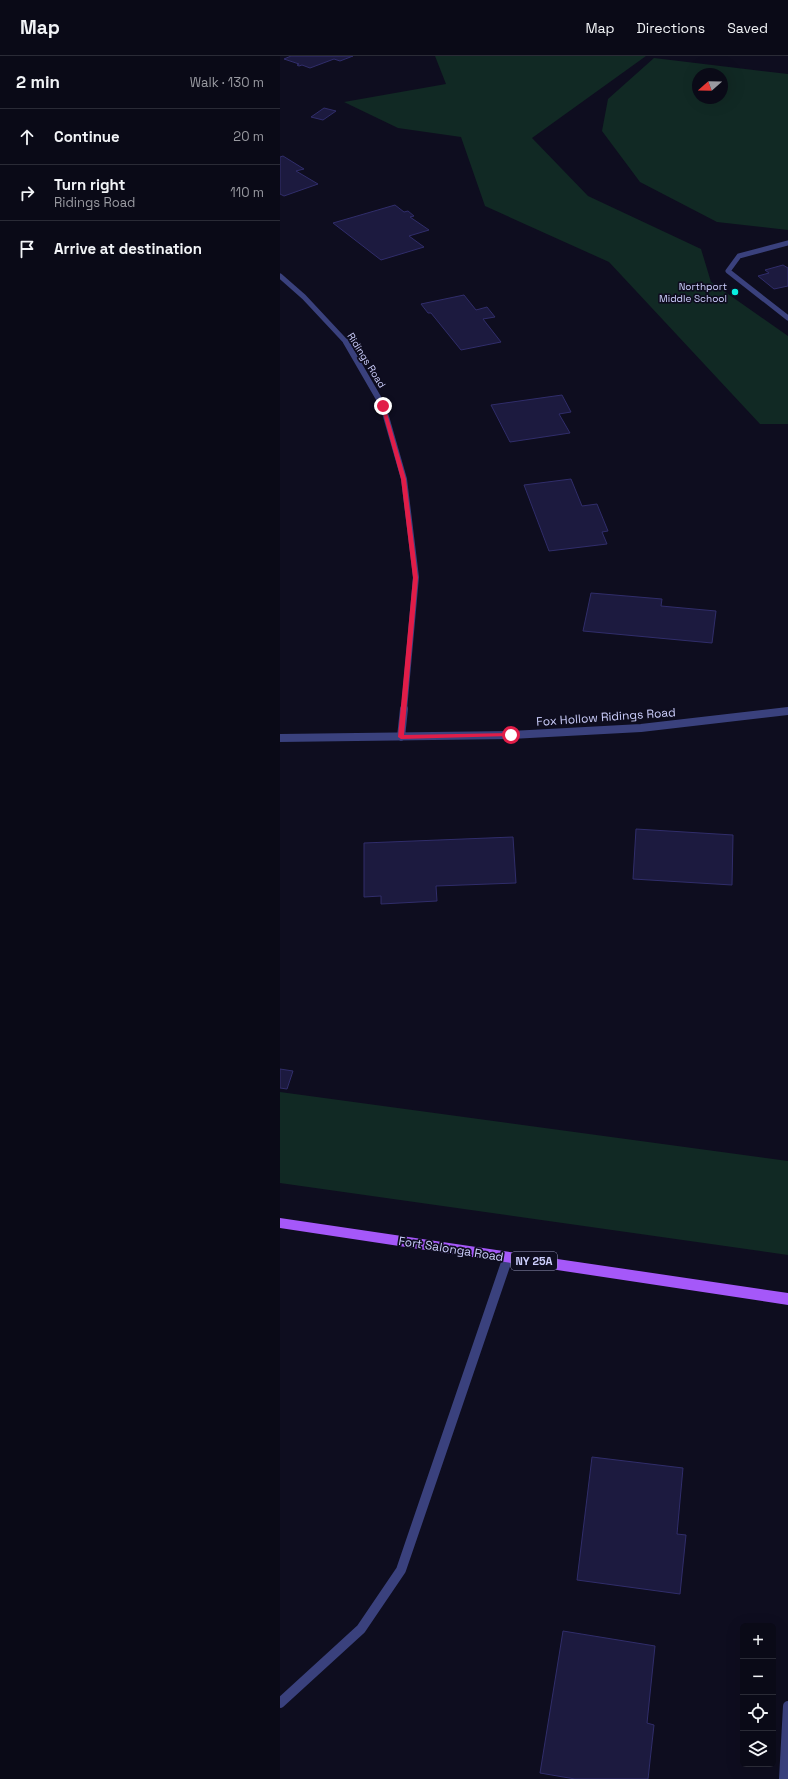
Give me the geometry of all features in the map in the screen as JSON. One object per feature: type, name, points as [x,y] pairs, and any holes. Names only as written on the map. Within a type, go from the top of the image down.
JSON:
[{"type":"main road","name":"Fort Salonga Road","points":[[280,1223],[788,1299]]},
{"type":"street","points":[[788,243],[739,256],[728,271],[788,318]]},
{"type":"street","name":"Ridings Road","points":[[280,276],[304,297],[345,340],[383,406],[404,479],[416,578],[401,737]]},
{"type":"street","name":"Fox Hollow Ridings Road","points":[[280,738],[511,735],[641,728],[788,710]]},
{"type":"street","points":[[280,1703],[362,1629],[401,1570],[508,1257]]},
{"type":"street","points":[[784,1779],[788,1706]]},
{"type":"green space","points":[[435,56],[646,56],[532,138],[588,196],[701,249],[711,282],[788,336],[788,424],[760,424],[609,262],[485,206],[461,137],[398,128],[344,102],[446,84]]},
{"type":"green space","points":[[654,58],[788,74],[788,230],[717,222],[640,182],[602,131],[608,99]]},
{"type":"green space","points":[[280,1092],[788,1161],[788,1255],[280,1183]]},
{"type":"building","points":[[291,56],[353,56],[340,61],[334,59],[310,68],[302,65],[299,66],[297,65],[299,64],[284,59]]},
{"type":"building","points":[[324,108],[336,111],[323,120],[311,117]]},
{"type":"building","points":[[283,156],[304,169],[296,171],[318,184],[284,196],[280,194],[280,157]]},
{"type":"building","points":[[395,205],[404,212],[408,211],[414,216],[410,217],[429,230],[409,236],[424,247],[381,260],[333,223]]},
{"type":"building","points":[[783,265],[788,268],[788,286],[774,289],[758,276],[769,273],[765,270]]},
{"type":"building","points":[[464,295],[476,310],[487,307],[495,317],[483,319],[501,342],[461,350],[431,313],[428,313],[421,304]]},
{"type":"building","points":[[562,395],[571,412],[559,414],[570,433],[510,442],[491,405]]},
{"type":"building","points":[[571,479],[582,506],[597,504],[608,531],[602,532],[607,544],[549,551],[524,485]]},
{"type":"building","points":[[591,593],[662,599],[661,606],[716,611],[712,643],[583,631]]},
{"type":"building","points":[[636,829],[733,835],[732,885],[633,879]]},
{"type":"building","points":[[513,837],[516,883],[436,886],[437,901],[381,904],[381,896],[364,897],[364,843]]},
{"type":"building","points":[[280,1069],[293,1071],[287,1089],[280,1088]]},
{"type":"building","points":[[592,1457],[683,1468],[677,1534],[686,1535],[680,1594],[577,1580]]},
{"type":"building","points":[[563,1631],[655,1646],[647,1723],[654,1725],[648,1779],[575,1779],[540,1773]]},
{"type":"place","name":"Northport Middle School","points":[[735,292]]},
{"type":"route","points":[[383,406],[404,479],[416,578],[401,737],[511,735]]}]
